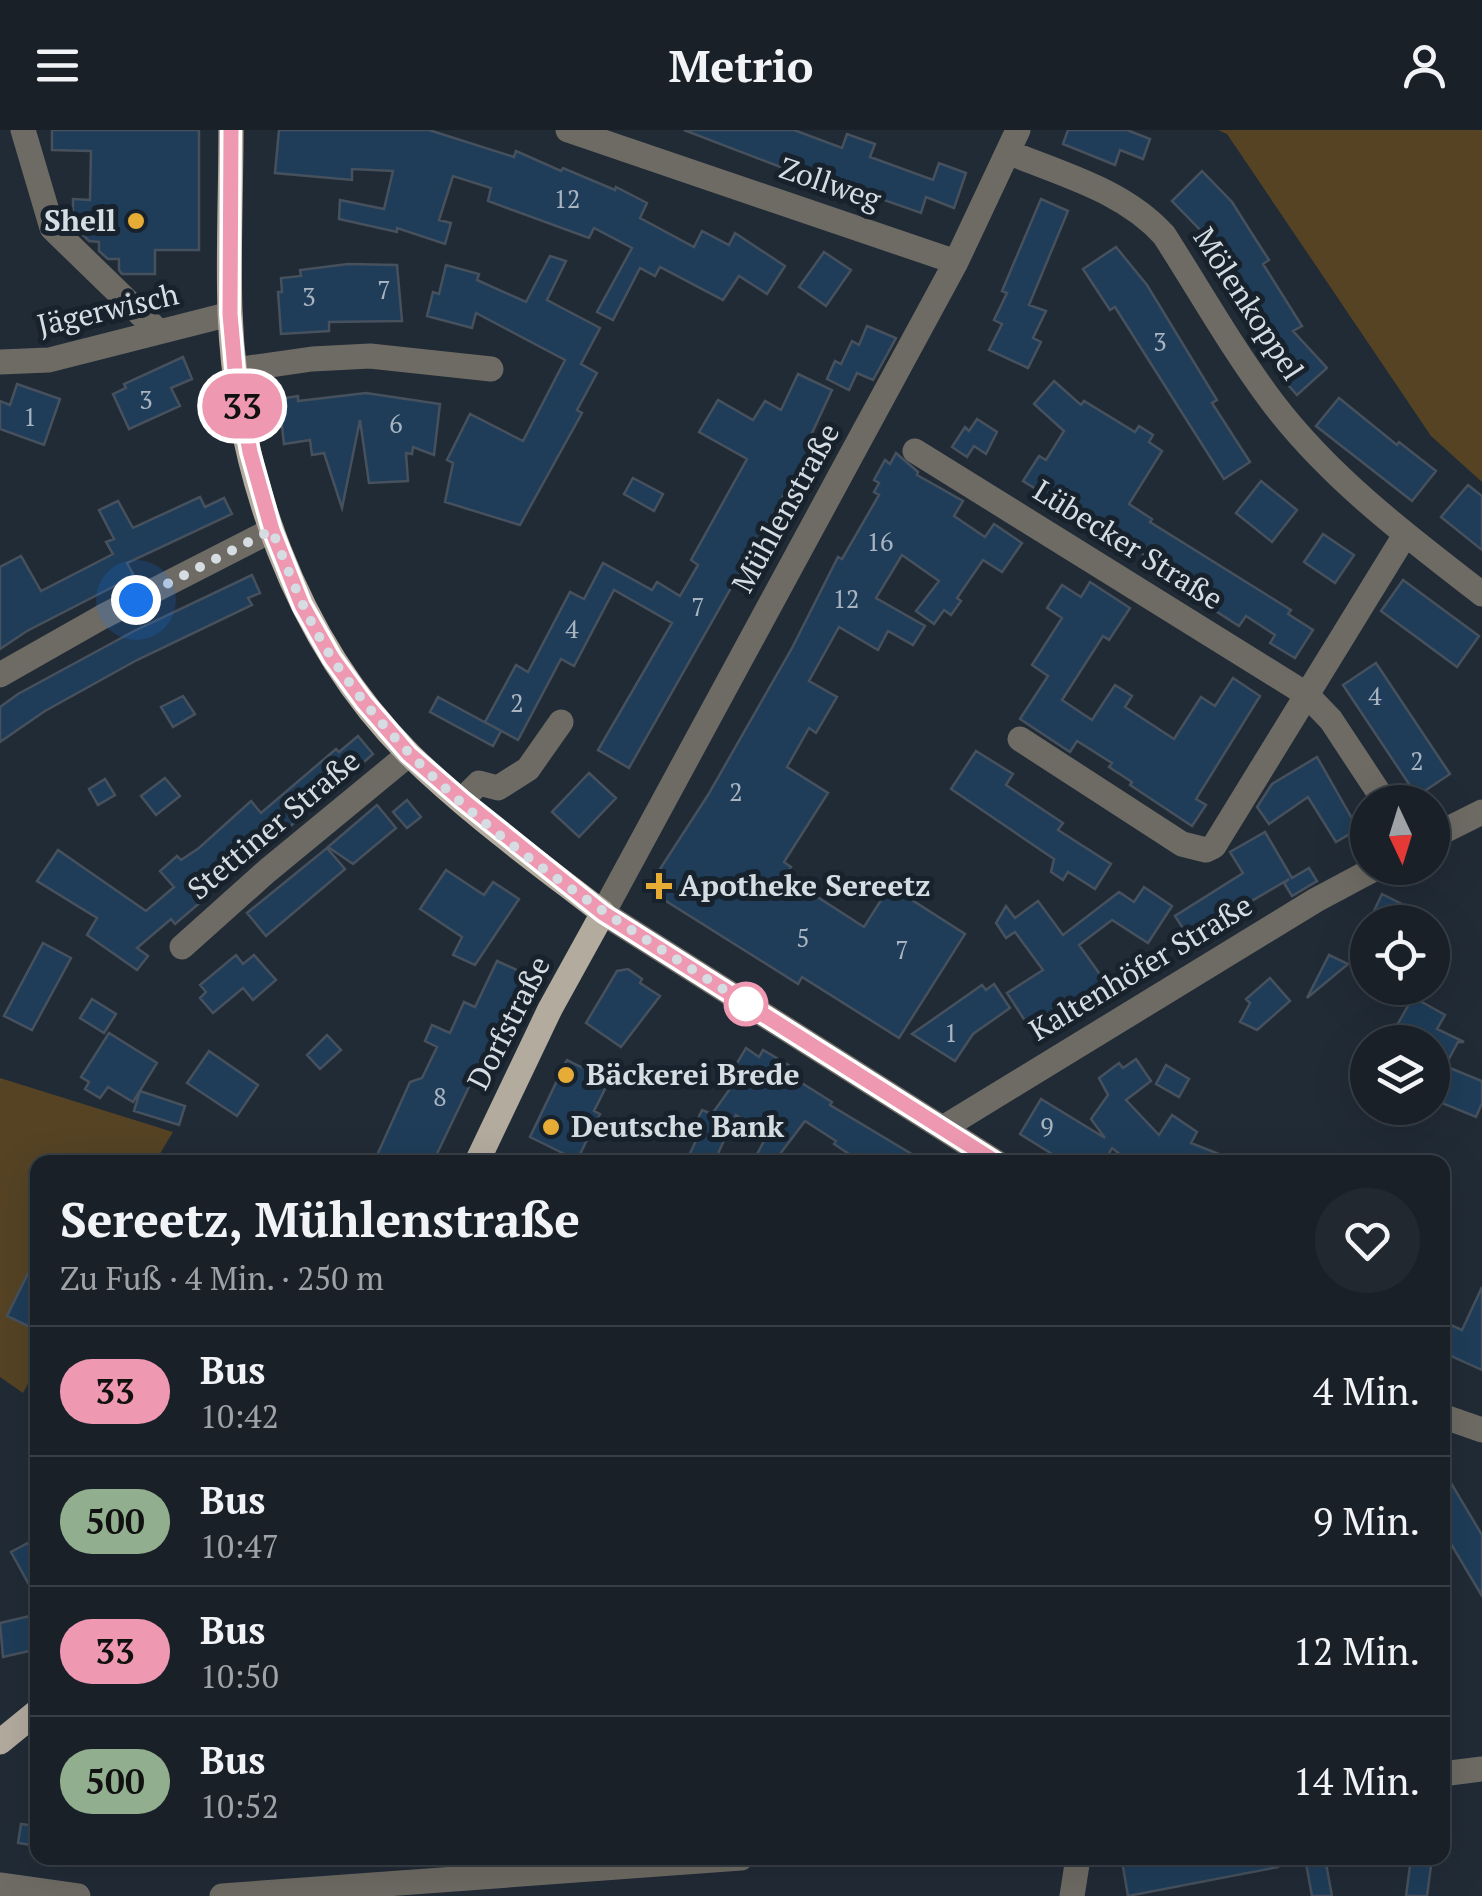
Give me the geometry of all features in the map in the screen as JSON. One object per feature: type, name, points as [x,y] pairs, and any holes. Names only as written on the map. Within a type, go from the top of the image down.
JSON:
[{"type":"main road","points":[[231,130],[230,314],[235,370],[250,452],[272,530],[302,605],[332,658],[409,754],[603,913]]},
{"type":"main road","name":"Dorfstraße","points":[[480,1155],[550,1009],[603,913]]},
{"type":"main road","points":[[0,1742],[30,1718]]},
{"type":"street","points":[[23,130],[52,228],[159,332]]},
{"type":"street","name":"Zollweg","points":[[568,130],[956,262]]},
{"type":"street","name":"Mühlenstraße","points":[[603,913],[956,262],[1013,141]]},
{"type":"street","name":"Mölenkoppel","points":[[1013,141],[1144,213],[1164,236],[1273,402],[1315,452],[1405,535],[1482,594]]},
{"type":"street","name":"Jägerwisch","points":[[0,362],[50,360],[230,314]]},
{"type":"street","points":[[235,370],[370,356],[491,369]]},
{"type":"street","name":"Lübecker Straße","points":[[916,451],[1306,694],[1330,720],[1374,785]]},
{"type":"street","points":[[0,675],[272,530]]},
{"type":"street","points":[[1020,739],[1182,844],[1206,850],[1214,846],[1405,535]]},
{"type":"street","points":[[462,800],[479,783],[498,788],[528,769],[561,722]]},
{"type":"street","name":"Stettiner Straße","points":[[182,947],[409,754]]},
{"type":"street","points":[[1450,828],[1482,812]]},
{"type":"street","name":"Kaltenhöfer Straße","points":[[943,1128],[1350,882]]},
{"type":"street","points":[[603,913],[985,1155]]},
{"type":"street","points":[[1450,1419],[1482,1430]]},
{"type":"street","points":[[1450,1773],[1482,1769]]},
{"type":"street","points":[[222,1896],[386,1890],[577,1865]]},
{"type":"street","points":[[1072,1896],[1077,1865]]},
{"type":"street","points":[[0,1885],[78,1896]]},
{"type":"shaded area","points":[[1218,130],[1482,130],[1482,482],[1431,436],[1227,134]]},
{"type":"shaded area","points":[[0,1078],[173,1132],[159,1155],[30,1155],[30,1380],[23,1393],[0,1377]]},
{"type":"building","name":"Shell","points":[[52,130],[199,130],[199,250],[155,250],[155,274],[122,274],[119,259],[108,259],[99,251],[99,242],[89,241],[73,225],[73,199],[90,200],[91,151],[52,150]]},
{"type":"building","points":[[279,130],[429,130],[514,157],[516,151],[561,171],[563,168],[615,190],[616,187],[647,203],[640,218],[694,247],[702,231],[729,245],[735,233],[785,266],[767,294],[739,276],[723,300],[660,267],[655,276],[640,268],[613,320],[597,312],[632,248],[594,228],[589,238],[488,201],[491,188],[453,176],[439,220],[451,223],[445,244],[397,228],[397,232],[339,219],[340,200],[384,209],[393,171],[352,169],[352,180],[275,173]]},
{"type":"building","points":[[684,130],[794,130],[842,148],[847,134],[875,144],[870,157],[933,180],[939,163],[966,173],[954,208],[926,197],[921,213],[830,181],[827,188]]},
{"type":"building","points":[[1068,130],[1127,130],[1150,139],[1143,159],[1120,150],[1115,165],[1063,144]]},
{"type":"building","points":[[1202,171],[1232,202],[1269,260],[1263,264],[1302,326],[1293,331],[1327,368],[1297,395],[1280,376],[1286,370],[1206,243],[1210,240],[1172,201]]},
{"type":"building","points":[[1041,199],[1068,211],[1029,305],[1046,311],[1033,338],[1041,342],[1028,368],[989,350],[1002,324],[994,320],[1007,293],[1002,291]]},
{"type":"building","points":[[1116,247],[1147,285],[1217,400],[1212,403],[1250,462],[1224,479],[1115,307],[1110,310],[1083,269]]},
{"type":"building","points":[[824,252],[851,270],[826,306],[799,287]]},
{"type":"building","points":[[550,256],[566,261],[547,300],[600,328],[581,364],[597,373],[577,410],[582,413],[520,525],[445,502],[453,463],[447,460],[470,414],[523,441],[565,360],[476,313],[472,328],[427,316],[433,292],[439,294],[446,265],[479,274],[477,280],[526,302]]},
{"type":"building","points":[[348,264],[397,265],[402,321],[329,322],[329,331],[281,334],[281,278],[301,276],[300,270]]},
{"type":"building","points":[[867,326],[896,338],[873,380],[857,373],[849,390],[827,379],[835,361],[841,364],[852,341],[859,345]]},
{"type":"building","points":[[183,357],[192,379],[171,388],[180,406],[129,429],[113,394],[126,388],[124,384]]},
{"type":"building","points":[[798,374],[832,390],[805,448],[811,452],[629,768],[598,750],[672,623],[614,590],[574,666],[561,659],[518,740],[485,722],[516,665],[528,672],[570,592],[584,599],[603,563],[652,590],[657,582],[680,596],[698,565],[691,560],[747,459],[699,432],[718,400],[753,420],[765,401],[781,410]]},
{"type":"building","points":[[1054,381],[1081,405],[1084,401],[1135,432],[1139,426],[1153,435],[1149,442],[1162,451],[1129,504],[1152,519],[1150,522],[1291,610],[1288,614],[1313,630],[1295,658],[1270,643],[1275,635],[1246,616],[1239,626],[1211,608],[1215,601],[1185,580],[1023,481],[1039,456],[1046,460],[1064,431],[1034,404]]},
{"type":"building","points":[[17,384],[60,399],[44,445],[0,429],[0,401],[10,405]]},
{"type":"building","points":[[366,393],[440,404],[434,455],[413,447],[412,454],[406,453],[408,481],[369,483],[360,420],[342,508],[324,453],[312,455],[310,440],[284,444],[279,399],[298,396],[298,401]]},
{"type":"building","points":[[1339,398],[1436,471],[1412,501],[1316,426]]},
{"type":"building","points":[[977,419],[997,432],[986,454],[974,446],[967,457],[952,447],[965,427],[969,431]]},
{"type":"building","points":[[896,453],[917,475],[963,501],[954,516],[985,537],[994,524],[1022,543],[1002,572],[983,560],[957,598],[961,601],[951,615],[944,610],[934,624],[916,611],[939,581],[902,555],[876,598],[925,626],[913,645],[888,631],[878,650],[839,627],[809,681],[837,697],[816,733],[809,728],[787,767],[828,793],[784,862],[791,867],[785,876],[864,927],[890,886],[965,934],[899,1038],[802,977],[798,984],[647,889],[708,795],[792,648],[838,557],[842,559],[879,495],[874,492],[879,483],[874,480],[885,460],[890,464]]},
{"type":"building","points":[[633,478],[663,494],[654,511],[624,494]]},
{"type":"building","points":[[1261,481],[1297,510],[1272,542],[1236,513]]},
{"type":"building","points":[[1468,485],[1482,496],[1482,550],[1441,517]]},
{"type":"building","points":[[200,497],[205,507],[224,498],[232,514],[127,563],[134,576],[0,649],[0,567],[21,556],[41,591],[113,554],[106,542],[114,539],[99,510],[118,501],[133,528]]},
{"type":"building","points":[[1323,534],[1354,555],[1335,583],[1304,562]]},
{"type":"building","points":[[252,575],[260,593],[248,598],[252,605],[137,660],[45,711],[0,742],[0,707],[18,694],[136,630]]},
{"type":"building","points":[[1403,580],[1479,636],[1457,667],[1381,611]]},
{"type":"building","points":[[1090,582],[1130,608],[1109,640],[1103,636],[1062,700],[1092,720],[1115,685],[1132,696],[1125,707],[1174,739],[1201,697],[1215,706],[1233,678],[1260,696],[1196,799],[1206,805],[1192,826],[1130,785],[1132,782],[1109,767],[1112,763],[1077,741],[1070,752],[1020,719],[1048,676],[1032,665],[1062,618],[1047,608],[1062,585],[1081,597]]},
{"type":"building","points":[[1376,663],[1450,774],[1434,785],[1410,785],[1343,685]]},
{"type":"building","points":[[183,696],[195,714],[173,727],[161,707]]},
{"type":"building","points":[[438,697],[501,731],[493,746],[430,712]]},
{"type":"building","points":[[358,736],[373,754],[287,829],[280,822],[238,858],[244,865],[175,924],[171,919],[137,948],[148,956],[137,970],[87,935],[97,918],[37,881],[58,850],[146,911],[174,887],[160,871],[177,856],[181,860],[199,848],[251,801],[261,813],[336,749],[339,752]]},
{"type":"building","points":[[976,751],[1013,774],[1006,785],[1063,823],[1058,830],[1111,864],[1095,889],[1068,872],[1063,880],[1051,872],[1054,859],[951,789]]},
{"type":"building","points":[[1317,757],[1350,815],[1350,834],[1336,842],[1308,797],[1269,824],[1257,807],[1272,784]]},
{"type":"building","points":[[589,773],[616,798],[579,837],[552,812]]},
{"type":"building","points":[[165,778],[180,796],[156,815],[141,796]]},
{"type":"building","points":[[105,779],[115,795],[98,805],[89,789]]},
{"type":"building","points":[[407,800],[421,817],[407,828],[393,812]]},
{"type":"building","points":[[377,805],[396,828],[353,864],[328,847]]},
{"type":"building","points":[[1265,832],[1292,878],[1309,868],[1317,881],[1292,896],[1284,883],[1289,879],[1189,938],[1175,916],[1243,873],[1230,852]]},
{"type":"building","points":[[327,848],[345,869],[266,936],[247,913]]},
{"type":"building","points":[[446,870],[484,895],[493,882],[519,899],[475,965],[453,955],[462,937],[420,909]]},
{"type":"building","points":[[1144,887],[1172,906],[1148,943],[1112,920],[1079,945],[1114,994],[1084,1016],[1074,1003],[1031,1030],[1007,993],[1043,970],[1015,932],[1006,938],[996,923],[1006,906],[1015,918],[1038,901],[1063,935],[1119,892],[1134,902]]},
{"type":"building","points":[[1382,894],[1404,905],[1377,905]]},
{"type":"building","points":[[43,943],[71,958],[32,1030],[4,1016]]},
{"type":"building","points":[[236,955],[243,964],[254,955],[276,980],[253,1000],[243,988],[213,1013],[200,998],[206,992],[200,985]]},
{"type":"building","points":[[1329,955],[1348,964],[1307,998]]},
{"type":"building","points":[[497,961],[528,975],[506,1022],[501,1020],[436,1155],[377,1155],[410,1082],[422,1078],[437,1047],[425,1041],[432,1025],[450,1033],[464,1002],[475,1007]]},
{"type":"building","points":[[628,969],[660,996],[621,1047],[586,1023],[617,971]]},
{"type":"building","points":[[1270,978],[1290,1001],[1257,1030],[1240,1022],[1250,1003],[1246,999]]},
{"type":"building","points":[[994,984],[1010,1008],[973,1034],[955,1061],[912,1034],[982,985],[986,990]]},
{"type":"building","points":[[92,999],[116,1014],[104,1033],[80,1018]]},
{"type":"building","points":[[1408,1005],[1427,1005],[1445,1015],[1439,1025],[1397,1025]]},
{"type":"building","points":[[109,1033],[157,1063],[133,1102],[108,1087],[100,1098],[85,1089],[89,1082],[81,1077]]},
{"type":"building","points":[[327,1035],[341,1050],[320,1069],[307,1055]]},
{"type":"building","points":[[1450,1035],[1464,1042],[1458,1042],[1450,1057]]},
{"type":"building","points":[[746,1048],[759,1057],[763,1050],[790,1066],[786,1073],[832,1102],[830,1105],[913,1155],[848,1155],[834,1144],[836,1141],[805,1121],[779,1155],[757,1155],[766,1137],[736,1115],[717,1155],[689,1155],[700,1132],[693,1129],[702,1110],[712,1114],[735,1082],[728,1078]]},
{"type":"building","points":[[209,1051],[258,1085],[237,1116],[187,1083]]},
{"type":"building","points":[[1136,1059],[1151,1081],[1126,1100],[1159,1135],[1172,1115],[1197,1132],[1191,1143],[1221,1155],[1121,1155],[1112,1148],[1108,1155],[1054,1155],[1020,1134],[1041,1099],[1105,1138],[1091,1119],[1108,1095],[1099,1078],[1119,1063],[1123,1068]]},
{"type":"building","points":[[567,1060],[609,1081],[594,1111],[600,1114],[580,1155],[567,1155],[530,1137]]},
{"type":"building","points":[[1166,1065],[1189,1079],[1179,1097],[1156,1084]]},
{"type":"building","points":[[1450,1068],[1482,1081],[1482,1103],[1476,1117],[1450,1106]]},
{"type":"building","points":[[140,1091],[185,1106],[179,1125],[134,1111]]},
{"type":"building","points":[[30,1269],[30,1327],[7,1316]]},
{"type":"building","points":[[1482,1287],[1482,1370],[1450,1356],[1450,1325],[1462,1330]]},
{"type":"building","points":[[1450,1481],[1482,1535],[1482,1596],[1450,1542]]},
{"type":"building","points":[[28,1543],[30,1546],[30,1586],[11,1552]]},
{"type":"building","points":[[30,1616],[30,1651],[3,1657],[0,1623]]},
{"type":"building","points":[[21,1824],[30,1825],[30,1845],[18,1843]]},
{"type":"building","points":[[1123,1865],[1278,1865],[1278,1867],[1128,1896]]},
{"type":"building","points":[[1306,1865],[1326,1865],[1332,1896],[1312,1896]]},
{"type":"building","points":[[1410,1865],[1431,1865],[1427,1896],[1406,1896]]},
{"type":"bus line","name":"33","points":[[231,130],[230,314],[235,370],[250,452],[272,530],[302,605],[332,658],[364,702],[409,754],[489,824],[603,913],[985,1155]]},
{"type":"place","name":"Shell","points":[[136,221]]},
{"type":"place","name":"Apotheke Sereetz","points":[[659,886]]},
{"type":"place","name":"Bäckerei Brede","points":[[566,1075]]},
{"type":"place","name":"Deutsche Bank","points":[[551,1127]]},
{"type":"route","points":[[136,600],[272,530],[302,605],[332,658],[409,754],[489,824],[603,913],[756,1010],[746,1004]]}]
